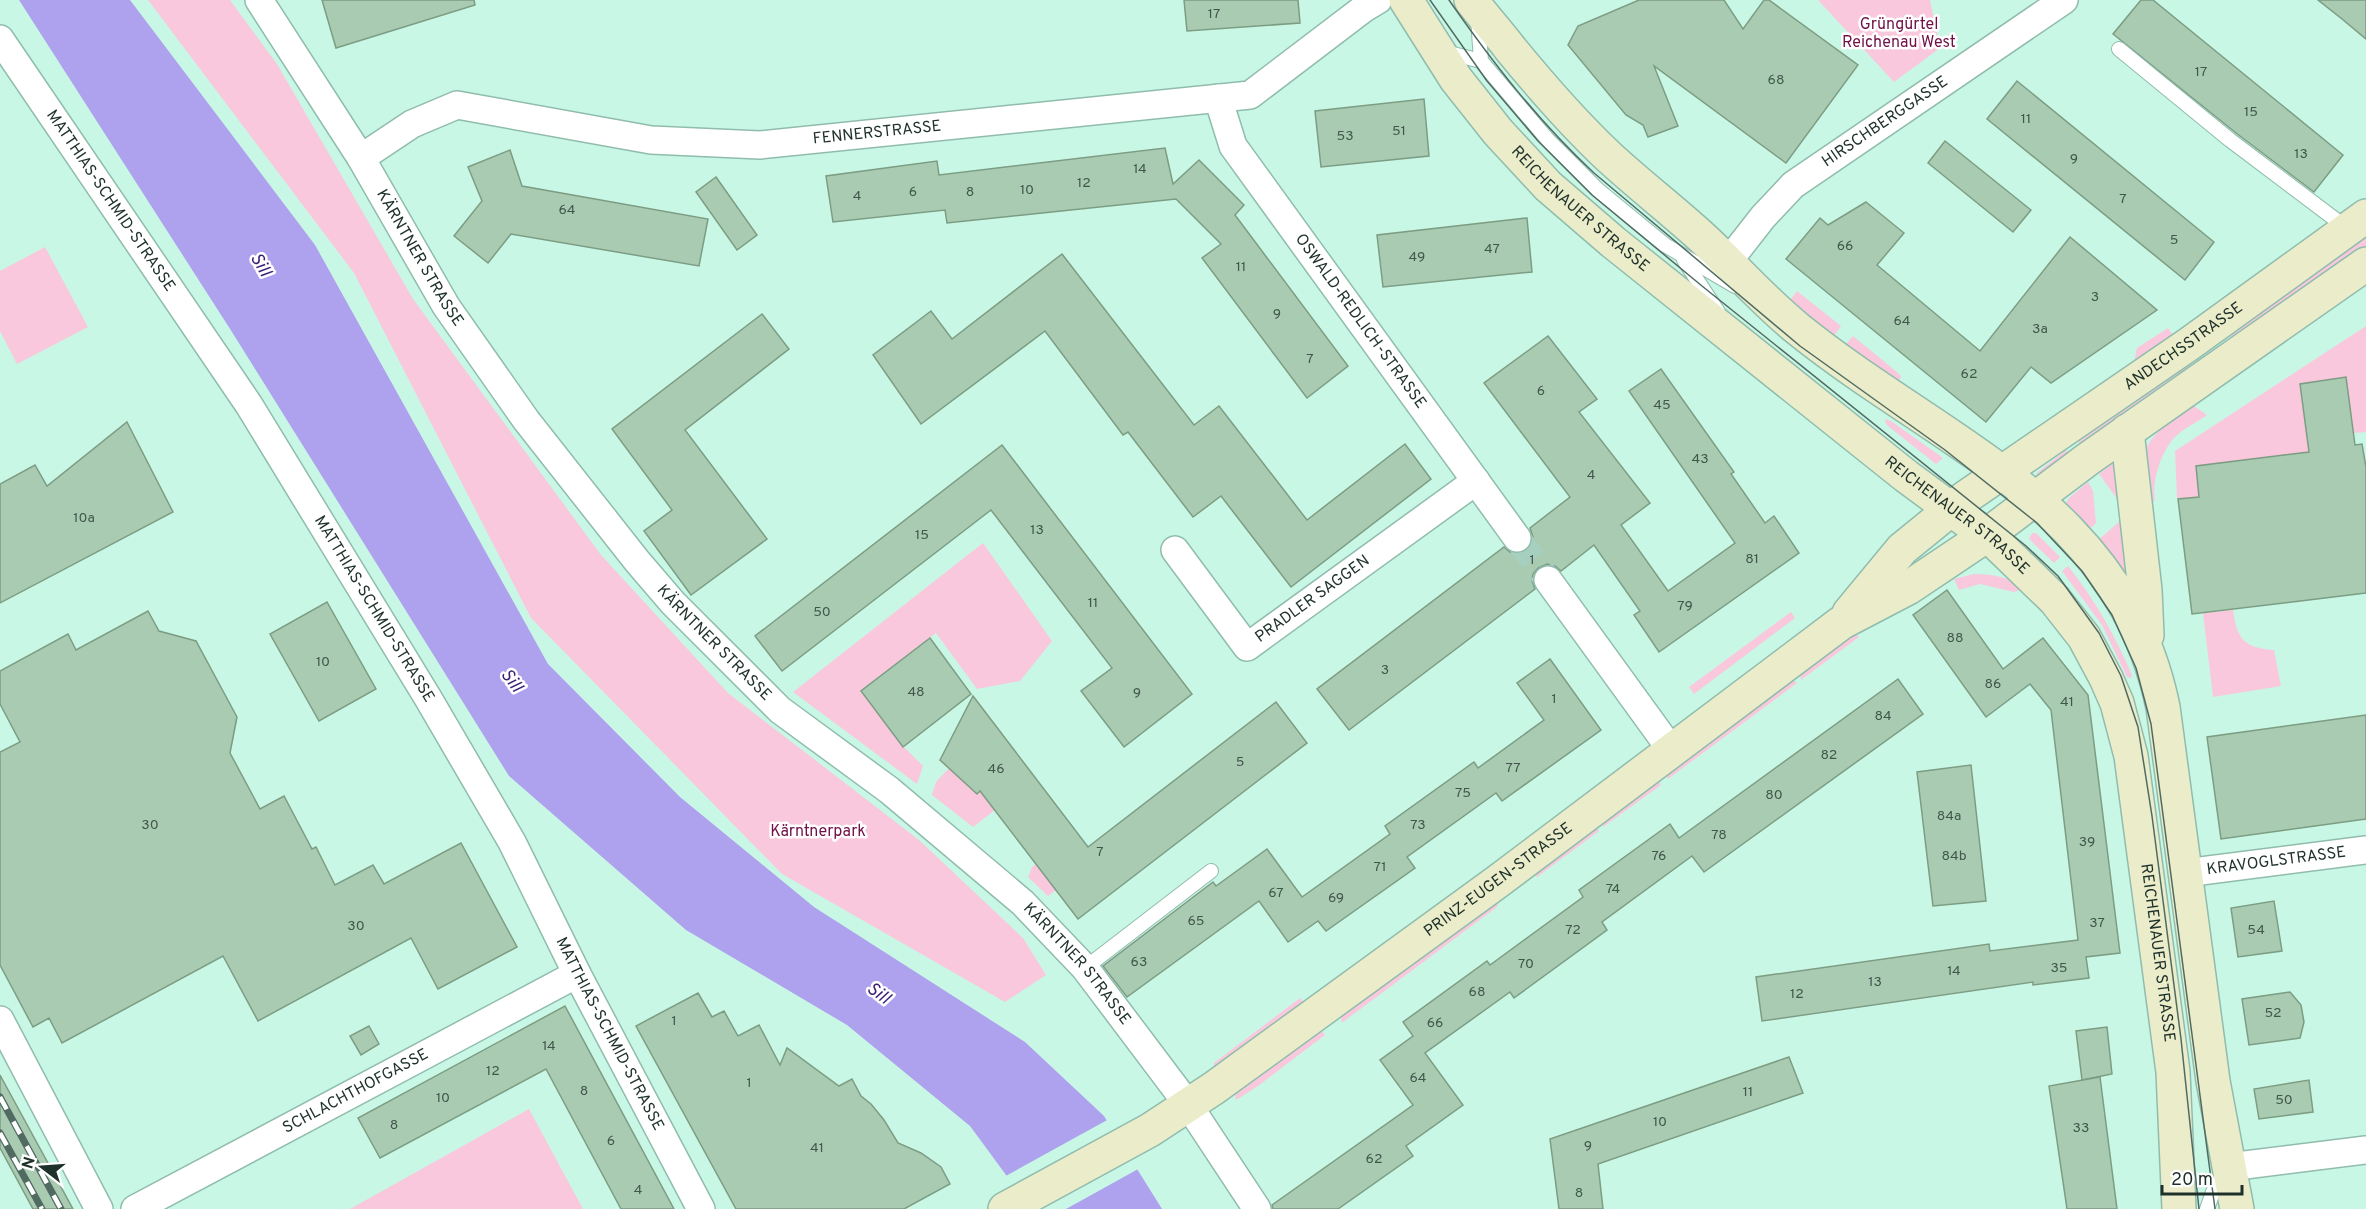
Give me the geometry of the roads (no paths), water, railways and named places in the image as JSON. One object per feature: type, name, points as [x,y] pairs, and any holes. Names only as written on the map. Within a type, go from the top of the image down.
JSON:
[{"type":"street","name":"KÄRNTNER STRASSE","points":[[259,0],[361,158],[446,306],[526,420],[637,561],[673,603],[780,710],[889,790],[1015,896],[1085,968],[1189,1106],[1257,1209]]},
{"type":"street","name":"FENNERSTRASSE","points":[[361,158],[412,124],[457,105],[651,140],[760,145],[1250,94],[1378,0]]},
{"type":"street","name":"REICHENAUER STRASSE","points":[[1406,0],[1456,79],[1498,132],[1548,186],[1590,223],[1906,476],[1987,535],[2040,585],[2084,638],[2106,678],[2126,732],[2135,782],[2173,1072],[2186,1197]]},
{"type":"street","name":"HIRSCHBERGGASSE","points":[[1727,263],[1793,184],[2064,0]]},
{"type":"street","points":[[1474,5],[1546,92],[1589,138],[1698,234],[1769,305],[1840,360],[2035,498],[2073,533],[2096,559],[2122,596],[2148,651],[2163,707],[2213,1081],[2237,1209]]},
{"type":"street","name":"MATTHIAS-SCHMID-STRASSE","points":[[0,39],[249,405],[428,698],[512,842],[577,974],[701,1209]]},
{"type":"street","name":"OSWALD-REDLICH-STRASSE","points":[[1218,98],[1233,146],[1517,538]]},
{"type":"street","name":"ANDECHSSTRASSE","points":[[2000,472],[2189,344],[2357,222]]},
{"type":"street","points":[[2035,498],[2366,264]]},
{"type":"street","points":[[2189,344],[2210,373]]},
{"type":"street","points":[[2127,431],[2145,590],[2148,651]]},
{"type":"street","name":"PRINZ-EUGEN-STRASSE","points":[[1841,623],[1902,549],[2000,472]]},
{"type":"street","name":"PRADLER SAGGEN","points":[[1175,550],[1247,647],[1476,481]]},
{"type":"street","name":"PRINZ-EUGEN-STRASSE","points":[[1005,1209],[1150,1130],[1189,1106],[1497,882],[1841,623],[1908,588],[1987,535],[2035,498]]},
{"type":"street","points":[[1548,580],[1672,751]]},
{"type":"street","name":"KRAVOGLSTRASSE","points":[[2185,873],[2366,850]]},
{"type":"street","name":"SCHLACHTHOFGASSE","points":[[135,1209],[577,974]]},
{"type":"street","points":[[0,1020],[99,1209]]},
{"type":"street","points":[[2229,1167],[2366,1150]]},
{"type":"lane","points":[[1474,5],[1481,61],[1572,165],[1627,214],[1681,256],[1769,305]]},
{"type":"lane","points":[[2119,49],[2230,140],[2357,222]]},
{"type":"lane","points":[[1436,50],[1481,61]]},
{"type":"lane","points":[[1681,256],[1740,344]]},
{"type":"lane","points":[[1085,968],[1211,871]]},
{"type":"lane","points":[[2186,1197],[2207,1209],[2213,1192],[2229,1167]]},
{"type":"water","name":"Sill","points":[[19,0],[130,0],[315,245],[548,664],[680,797],[814,907],[1025,1042],[1104,1116],[1162,1209],[1031,1209],[970,1126],[847,1025],[686,930],[509,776],[232,332]]},
{"type":"tunnel","points":[[1517,538],[1548,580]]},
{"type":"tram line","points":[[1430,0],[1487,81],[1538,141],[1592,195],[2026,546],[2058,576],[2099,633],[2121,676],[2138,727],[2181,1039],[2199,1209]]},
{"type":"tram line","points":[[1449,0],[1517,91],[1594,173],[1800,346],[1945,450],[2037,523],[2082,571],[2112,615],[2136,668],[2151,724],[2215,1209]]},
{"type":"railway","points":[[0,1097],[61,1209]]},
{"type":"railway","points":[[0,1133],[42,1209]]},
{"type":"park label","name":"Grüngürtel Reichenau West","points":[[1899,34]]},
{"type":"park label","name":"Kärntnerpark","points":[[818,832]]}]
